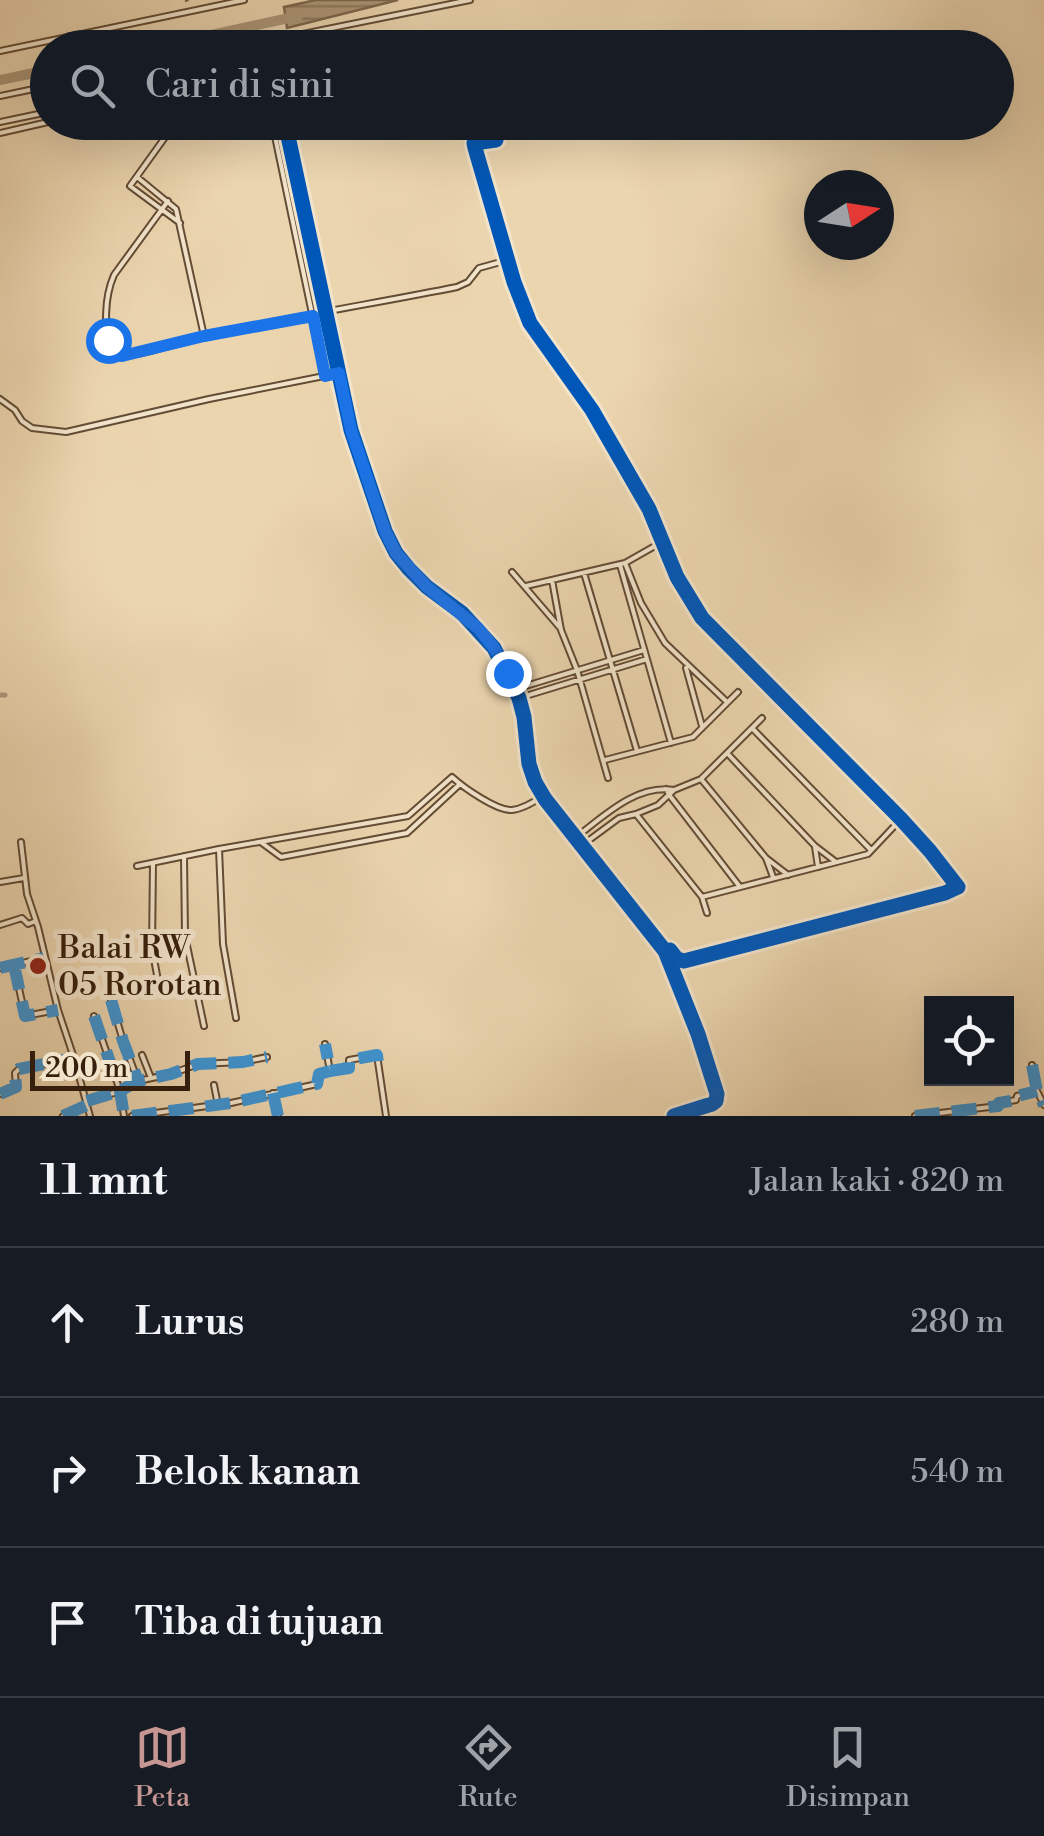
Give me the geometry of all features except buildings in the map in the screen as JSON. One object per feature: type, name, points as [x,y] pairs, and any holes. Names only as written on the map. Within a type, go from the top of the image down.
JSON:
[{"type":"street","points":[[100,30],[244,0]]},
{"type":"street","points":[[338,30],[470,0]]},
{"type":"street","points":[[0,51],[30,45]]},
{"type":"street","points":[[0,96],[30,90]]},
{"type":"street","points":[[0,122],[30,116]]},
{"type":"street","points":[[0,132],[30,126]]},
{"type":"street","points":[[164,140],[130,187],[181,224]]},
{"type":"street","points":[[276,140],[325,375]]},
{"type":"street","points":[[290,140],[351,430],[385,531],[396,553],[427,587],[478,628],[494,648],[516,688],[529,764],[543,796],[664,951],[681,987],[717,1094],[716,1101],[674,1116]]},
{"type":"street","points":[[496,140],[474,144],[527,316],[592,410],[650,509],[677,577],[702,618],[900,818],[958,888],[684,961],[670,950]]},
{"type":"street","points":[[138,177],[176,209],[204,336]]},
{"type":"street","points":[[168,200],[108,288],[106,332],[110,352],[116,355],[457,287],[468,282],[479,268],[509,260]]},
{"type":"street","points":[[0,398],[32,428],[66,432],[339,372]]},
{"type":"street","points":[[526,586],[623,564],[662,542]]},
{"type":"street","points":[[623,564],[672,743]]},
{"type":"street","points":[[623,564],[665,643],[727,702]]},
{"type":"street","points":[[512,572],[562,630]]},
{"type":"street","points":[[584,573],[638,751]]},
{"type":"street","points":[[552,580],[562,630],[608,778]]},
{"type":"street","points":[[516,688],[644,650]]},
{"type":"street","points":[[519,698],[647,659]]},
{"type":"street","points":[[685,663],[702,727]]},
{"type":"street","points":[[603,760],[692,737],[738,692]]},
{"type":"street","points":[[581,846],[619,818],[658,805],[674,790],[701,779],[762,718]]},
{"type":"street","points":[[752,728],[872,851]]},
{"type":"street","points":[[727,753],[815,846],[836,862]]},
{"type":"street","points":[[137,866],[408,816],[452,778],[501,809],[514,810],[543,796]]},
{"type":"street","points":[[701,779],[766,858],[788,875]]},
{"type":"street","points":[[262,842],[281,858],[407,833],[460,784]]},
{"type":"street","points":[[666,788],[740,887]]},
{"type":"street","points":[[576,838],[613,809],[642,794],[674,790]]},
{"type":"street","points":[[613,809],[619,818]]},
{"type":"street","points":[[636,814],[702,897],[707,913]]},
{"type":"street","points":[[408,816],[416,824]]},
{"type":"street","points":[[702,897],[872,851],[900,818]]},
{"type":"street","points":[[20,842],[27,894],[90,1116]]},
{"type":"street","points":[[815,846],[818,867]]},
{"type":"street","points":[[219,849],[223,944],[236,1018]]},
{"type":"street","points":[[184,856],[186,936],[204,1026]]},
{"type":"street","points":[[766,858],[774,879]]},
{"type":"street","points":[[153,863],[152,948],[159,986]]},
{"type":"street","points":[[0,882],[24,878]]},
{"type":"street","points":[[0,924],[22,918],[28,924],[36,921]]},
{"type":"street","points":[[0,968],[44,958]]},
{"type":"street","points":[[14,965],[24,1016],[58,1010]]},
{"type":"street","points":[[111,1000],[138,1081]]},
{"type":"street","points":[[94,1016],[120,1091],[124,1116]]},
{"type":"street","points":[[324,1044],[330,1072]]},
{"type":"street","points":[[142,1055],[152,1079]]},
{"type":"street","points":[[132,1116],[218,1105],[317,1084],[318,1074],[349,1068],[349,1060],[377,1056],[386,1116]]},
{"type":"street","points":[[63,1116],[138,1081],[198,1064],[266,1057]]},
{"type":"street","points":[[0,1094],[15,1089],[15,1073],[20,1068],[74,1058]]},
{"type":"street","points":[[1032,1065],[1044,1105]]},
{"type":"street","points":[[214,1086],[218,1105]]},
{"type":"street","points":[[915,1116],[998,1106],[1037,1092]]},
{"type":"street","points":[[274,1093],[278,1116]]},
{"type":"shaded area","points":[[316,0],[398,0],[287,28],[284,7]]},
{"type":"waterway","points":[[234,30],[298,16]]},
{"type":"waterway","points":[[0,80],[30,74]]},
{"type":"waterway","points":[[0,695],[5,695]]},
{"type":"marked path","points":[[0,968],[44,958]]},
{"type":"marked path","points":[[14,965],[25,1016],[58,1010]]},
{"type":"marked path","points":[[111,1000],[138,1081]]},
{"type":"marked path","points":[[94,1016],[120,1091],[124,1116]]},
{"type":"marked path","points":[[132,1116],[231,1103],[317,1084],[319,1074],[330,1071],[325,1044]]},
{"type":"marked path","points":[[330,1071],[349,1068],[349,1060],[377,1055],[378,1063]]},
{"type":"marked path","points":[[87,1101],[198,1064],[267,1057]]},
{"type":"marked path","points":[[0,1094],[16,1087],[15,1073],[19,1069],[74,1058]]},
{"type":"marked path","points":[[1032,1065],[1044,1105]]},
{"type":"marked path","points":[[915,1116],[998,1106],[1037,1091]]},
{"type":"marked path","points":[[273,1093],[278,1116]]},
{"type":"marked path","points":[[63,1116],[87,1105]]},
{"type":"cycle path","points":[[289,140],[351,430],[385,531],[409,569],[462,613],[494,648],[519,698],[535,782],[665,951],[717,1094],[712,1104],[674,1116]]},
{"type":"cycle path","points":[[496,140],[474,143],[514,282],[530,323],[592,410],[649,509],[677,577],[702,618],[901,819],[958,887],[684,961],[670,950]]},
{"type":"place","name":"Balai RW 05 Rorotan","points":[[38,966]]},
{"type":"route","points":[[108,340],[110,352],[122,356],[313,316],[325,376],[339,373],[351,430],[396,553],[427,587],[478,628],[508,673]]}]
